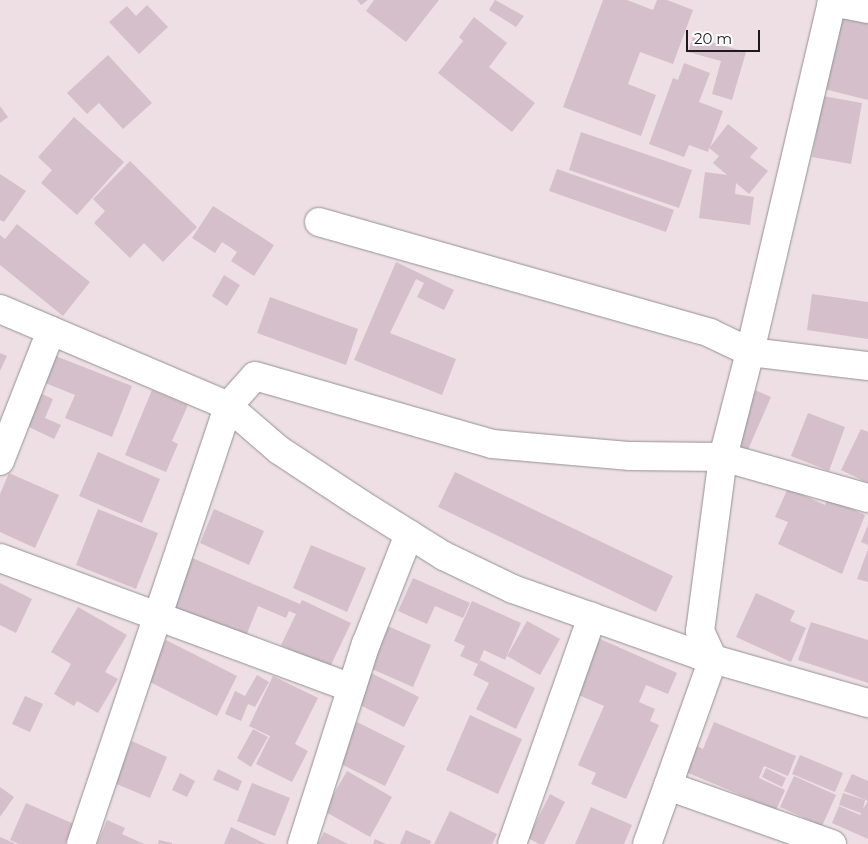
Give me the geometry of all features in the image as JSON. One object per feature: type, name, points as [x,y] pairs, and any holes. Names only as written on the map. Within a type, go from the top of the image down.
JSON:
[{"type":"street","points":[[647,844],[713,659],[700,631],[723,457],[750,352],[832,1],[868,9]]},
{"type":"street","points":[[319,222],[710,333],[750,352],[868,366]]},
{"type":"street","points":[[0,309],[228,406],[279,450],[409,534],[444,556],[513,590],[713,659],[868,703]]},
{"type":"street","points":[[0,461],[51,330]]},
{"type":"street","points":[[81,844],[228,406],[254,376],[492,444],[630,456],[723,457],[868,498]]},
{"type":"street","points":[[302,844],[352,688],[409,534]]},
{"type":"street","points":[[0,558],[352,688]]},
{"type":"street","points":[[512,844],[592,617]]},
{"type":"street","points":[[668,786],[832,844]]},
{"type":"building","points":[[357,0],[368,0],[361,5]]},
{"type":"building","points":[[374,0],[439,0],[406,42],[366,11]]},
{"type":"building","points":[[495,0],[524,16],[516,27],[489,10]]},
{"type":"building","points":[[603,0],[627,0],[653,10],[657,0],[667,0],[693,10],[673,64],[640,52],[628,84],[656,95],[641,136],[563,107]]},
{"type":"building","points":[[147,5],[168,27],[139,54],[109,22],[127,6],[136,16]]},
{"type":"building","points":[[834,9],[868,17],[868,100],[824,89]]},
{"type":"building","points":[[474,17],[507,43],[489,67],[535,103],[512,132],[438,73],[463,41],[459,37]]},
{"type":"building","points":[[693,37],[746,52],[732,100],[712,94],[721,61],[688,52]]},
{"type":"building","points":[[108,55],[152,103],[123,129],[99,103],[87,114],[67,93]]},
{"type":"building","points":[[684,63],[710,73],[699,102],[723,111],[710,147],[728,124],[758,148],[750,157],[768,171],[749,194],[736,183],[735,194],[754,197],[750,225],[699,218],[705,172],[727,175],[713,163],[719,156],[709,148],[708,152],[689,145],[684,157],[649,144],[673,78],[678,80]]},
{"type":"building","points":[[823,96],[862,103],[851,164],[812,157]]},
{"type":"building","points":[[0,106],[8,117],[0,123]]},
{"type":"building","points":[[74,117],[124,162],[77,215],[41,183],[52,170],[38,157]]},
{"type":"building","points":[[581,132],[692,170],[679,208],[569,170]]},
{"type":"building","points":[[130,161],[197,227],[163,262],[144,243],[130,258],[94,223],[105,211],[93,199]]},
{"type":"building","points":[[557,169],[674,210],[666,232],[549,191]]},
{"type":"building","points":[[0,174],[26,191],[4,222],[0,220]]},
{"type":"building","points":[[213,206],[274,245],[254,276],[231,261],[237,252],[222,242],[215,253],[192,238]]},
{"type":"building","points":[[17,224],[90,282],[63,316],[0,265],[0,235],[5,239]]},
{"type":"building","points":[[396,262],[454,290],[444,310],[417,297],[424,283],[416,279],[390,333],[456,359],[442,395],[354,360]]},
{"type":"building","points":[[224,275],[240,285],[227,306],[212,296]]},
{"type":"building","points":[[812,294],[868,302],[868,339],[807,330]]},
{"type":"building","points":[[270,297],[358,329],[346,365],[257,333]]},
{"type":"building","points":[[0,353],[7,356],[0,371]]},
{"type":"building","points":[[48,353],[132,386],[112,437],[65,418],[75,395],[38,380]]},
{"type":"building","points":[[29,388],[53,399],[45,418],[61,425],[54,439],[14,420]]},
{"type":"building","points":[[152,390],[188,405],[172,441],[178,444],[166,472],[125,455]]},
{"type":"building","points":[[755,390],[771,397],[747,452],[731,446]]},
{"type":"building","points":[[808,413],[845,427],[829,471],[791,456]]},
{"type":"building","points":[[861,429],[868,432],[868,483],[841,470]]},
{"type":"building","points":[[98,452],[160,479],[142,523],[79,496]]},
{"type":"building","points":[[455,472],[673,576],[656,612],[438,507]]},
{"type":"building","points":[[9,473],[59,495],[35,548],[0,532],[0,494]]},
{"type":"building","points":[[788,488],[825,505],[828,498],[865,515],[842,574],[778,544],[788,522],[775,517]]},
{"type":"building","points":[[98,509],[158,533],[136,589],[76,565]]},
{"type":"building","points":[[214,509],[264,531],[249,565],[200,543]]},
{"type":"building","points":[[868,525],[868,545],[861,542]]},
{"type":"building","points":[[311,545],[366,568],[347,612],[293,588]]},
{"type":"building","points":[[868,549],[868,582],[857,579]]},
{"type":"building","points":[[183,554],[300,604],[302,600],[351,623],[329,669],[281,645],[296,614],[289,611],[286,618],[258,606],[244,641],[171,610]]},
{"type":"building","points":[[413,578],[470,603],[463,618],[435,606],[427,624],[398,611]]},
{"type":"building","points":[[0,583],[32,599],[16,633],[0,625]]},
{"type":"building","points":[[756,593],[795,611],[790,621],[806,628],[791,662],[736,637]]},
{"type":"building","points":[[472,601],[521,623],[505,660],[484,650],[478,664],[460,656],[465,646],[454,641]]},
{"type":"building","points":[[78,607],[127,635],[105,672],[118,679],[98,713],[77,701],[74,706],[54,694],[71,664],[51,652]]},
{"type":"building","points":[[527,621],[560,639],[540,675],[507,656]]},
{"type":"building","points":[[811,622],[868,640],[868,683],[798,660]]},
{"type":"building","points":[[383,624],[431,645],[413,687],[365,666]]},
{"type":"building","points":[[598,638],[677,673],[668,694],[646,685],[639,702],[655,709],[650,721],[659,725],[626,799],[591,784],[596,773],[578,765],[604,706],[574,693]]},
{"type":"building","points":[[166,640],[237,676],[217,716],[146,680]]},
{"type":"building","points":[[480,660],[535,688],[516,729],[476,709],[489,683],[473,675]]},
{"type":"building","points":[[371,673],[419,697],[404,727],[356,703]]},
{"type":"building","points":[[257,675],[269,682],[255,707],[248,704],[241,721],[225,714],[235,691],[245,696]]},
{"type":"building","points":[[273,676],[318,698],[295,744],[308,751],[292,782],[256,764],[270,736],[249,726]]},
{"type":"building","points":[[25,696],[43,704],[30,732],[12,724]]},
{"type":"building","points":[[470,715],[522,739],[498,794],[446,770]]},
{"type":"building","points":[[357,722],[405,746],[385,786],[337,762]]},
{"type":"building","points":[[714,722],[796,756],[788,776],[764,766],[759,778],[785,790],[776,810],[686,772],[697,746],[703,749]]},
{"type":"building","points":[[253,729],[268,737],[251,767],[237,758]]},
{"type":"building","points":[[132,741],[167,757],[150,798],[114,783]]},
{"type":"building","points":[[800,755],[843,773],[835,792],[792,774]]},
{"type":"building","points":[[766,768],[786,778],[782,787],[762,777]]},
{"type":"building","points":[[218,769],[242,781],[238,791],[213,780]]},
{"type":"building","points":[[347,771],[392,797],[370,837],[324,811]]},
{"type":"building","points":[[180,773],[195,781],[187,797],[172,790]]},
{"type":"building","points":[[852,774],[868,781],[868,801],[844,791]]},
{"type":"building","points":[[794,776],[836,795],[822,826],[780,807]]},
{"type":"building","points":[[252,783],[290,798],[275,836],[237,821]]},
{"type":"building","points":[[0,787],[14,797],[0,817]]},
{"type":"building","points":[[843,793],[865,800],[863,809],[868,801],[868,839],[832,823],[839,806],[860,815],[861,813],[839,805]]},
{"type":"building","points":[[550,794],[565,802],[544,844],[539,844],[528,838]]},
{"type":"building","points":[[26,803],[74,824],[65,844],[19,844],[10,840]]},
{"type":"building","points":[[591,807],[632,825],[624,844],[575,844]]},
{"type":"building","points":[[450,811],[497,834],[492,844],[434,844]]},
{"type":"building","points":[[107,820],[125,828],[122,834],[144,844],[97,844]]},
{"type":"building","points":[[231,827],[266,844],[224,844]]},
{"type":"building","points":[[406,830],[431,841],[430,844],[400,844]]},
{"type":"building","points":[[324,832],[348,844],[318,844]]},
{"type":"building","points":[[0,837],[16,844],[0,844]]},
{"type":"building","points":[[375,839],[386,844],[373,844]]},
{"type":"building","points":[[159,840],[172,843],[172,844],[158,844]]}]
